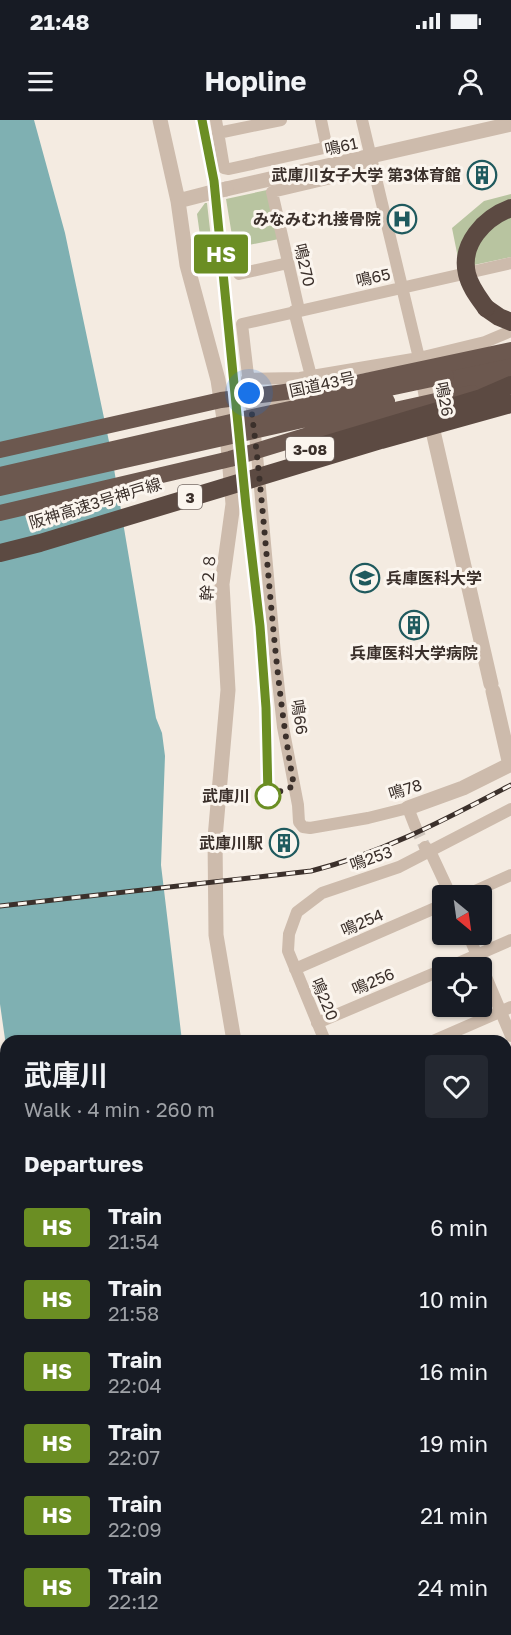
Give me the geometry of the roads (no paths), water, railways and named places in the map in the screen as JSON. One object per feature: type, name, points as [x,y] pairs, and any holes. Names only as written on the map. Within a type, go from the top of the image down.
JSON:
[{"type":"highway","points":[[511,208],[497,213],[484,224],[472,240],[465,257],[467,275],[475,293],[486,308],[511,322]]},
{"type":"highway","points":[[0,450],[221,400],[356,383],[511,350]]},
{"type":"highway","name":"国道43号","points":[[0,474],[511,361]]},
{"type":"highway","name":"国道43号","points":[[0,488],[259,428],[511,374]]},
{"type":"highway","points":[[0,513],[230,459],[377,414],[511,385]]},
{"type":"highway","name":"3-08","points":[[111,518],[276,460],[471,400],[511,385]]},
{"type":"highway","name":"阪神高速3号神戸線","points":[[0,552],[40,543],[437,427],[511,402]]},
{"type":"highway","name":"阪神高速3号神戸線","points":[[0,552],[511,402]]},
{"type":"highway","points":[[437,427],[511,412]]},
{"type":"street","name":"幹２８","points":[[160,120],[178,201],[187,265],[218,380],[228,445],[233,504],[222,584],[228,690],[215,838],[216,935],[233,1035]]},
{"type":"street","points":[[281,120],[217,126],[224,168],[229,169],[324,148],[326,144],[321,120]]},
{"type":"street","name":"鳴26","points":[[362,120],[437,427],[492,688],[511,764]]},
{"type":"street","name":"鳴61","points":[[178,201],[226,189],[373,163],[511,124]]},
{"type":"street","name":"鳴270","points":[[311,376],[272,192],[373,163]]},
{"type":"street","points":[[239,274],[288,263]]},
{"type":"street","name":"鳴65","points":[[242,324],[511,263]]},
{"type":"street","name":"鳴66","points":[[242,324],[282,717],[299,822],[303,827]]},
{"type":"street","points":[[247,379],[300,378],[419,358],[484,342],[511,331]]},
{"type":"street","points":[[251,406],[308,395],[349,369]]},
{"type":"street","points":[[256,444],[293,434],[437,427]]},
{"type":"street","name":"鳴78","points":[[303,827],[310,828],[368,818],[408,808],[463,788],[511,764]]},
{"type":"street","points":[[408,808],[416,826]]},
{"type":"street","name":"鳴253","points":[[295,969],[288,951],[289,934],[293,919],[303,906],[322,893],[399,867],[428,849],[511,809]]},
{"type":"street","points":[[428,849],[446,885]]},
{"type":"street","points":[[489,885],[511,875]]},
{"type":"street","name":"鳴254","points":[[295,969],[432,909]]},
{"type":"street","points":[[472,957],[511,940]]},
{"type":"street","points":[[472,945],[506,1010],[511,1035]]},
{"type":"street","name":"鳴220","points":[[295,969],[322,1035]]},
{"type":"street","name":"鳴256","points":[[317,1023],[432,974]]},
{"type":"street","points":[[446,1035],[506,1010]]},
{"type":"water","points":[[0,120],[34,120],[65,233],[111,451],[156,718],[162,733],[165,756],[161,865],[181,1035],[4,1035],[0,1004]]},
{"type":"tunnel","points":[[415,826],[425,847]]},
{"type":"railway","points":[[202,120],[214,181],[260,626],[266,708],[268,796]]},
{"type":"railway","points":[[0,906],[311,871],[338,864],[389,845],[511,785]]},
{"type":"train","name":"HS","points":[[202,120],[214,181],[250,550],[260,626],[266,708],[268,796]]},
{"type":"place","name":"武庫川女子大学 第3体育館","points":[[482,175]]},
{"type":"place","name":"みなみむれ接骨院","points":[[402,219]]},
{"type":"place","name":"兵庫医科大学","points":[[365,578]]},
{"type":"place","name":"兵庫医科大学病院","points":[[414,625]]},
{"type":"place","name":"武庫川","points":[[268,796]]},
{"type":"place","name":"武庫川駅","points":[[284,843]]}]
